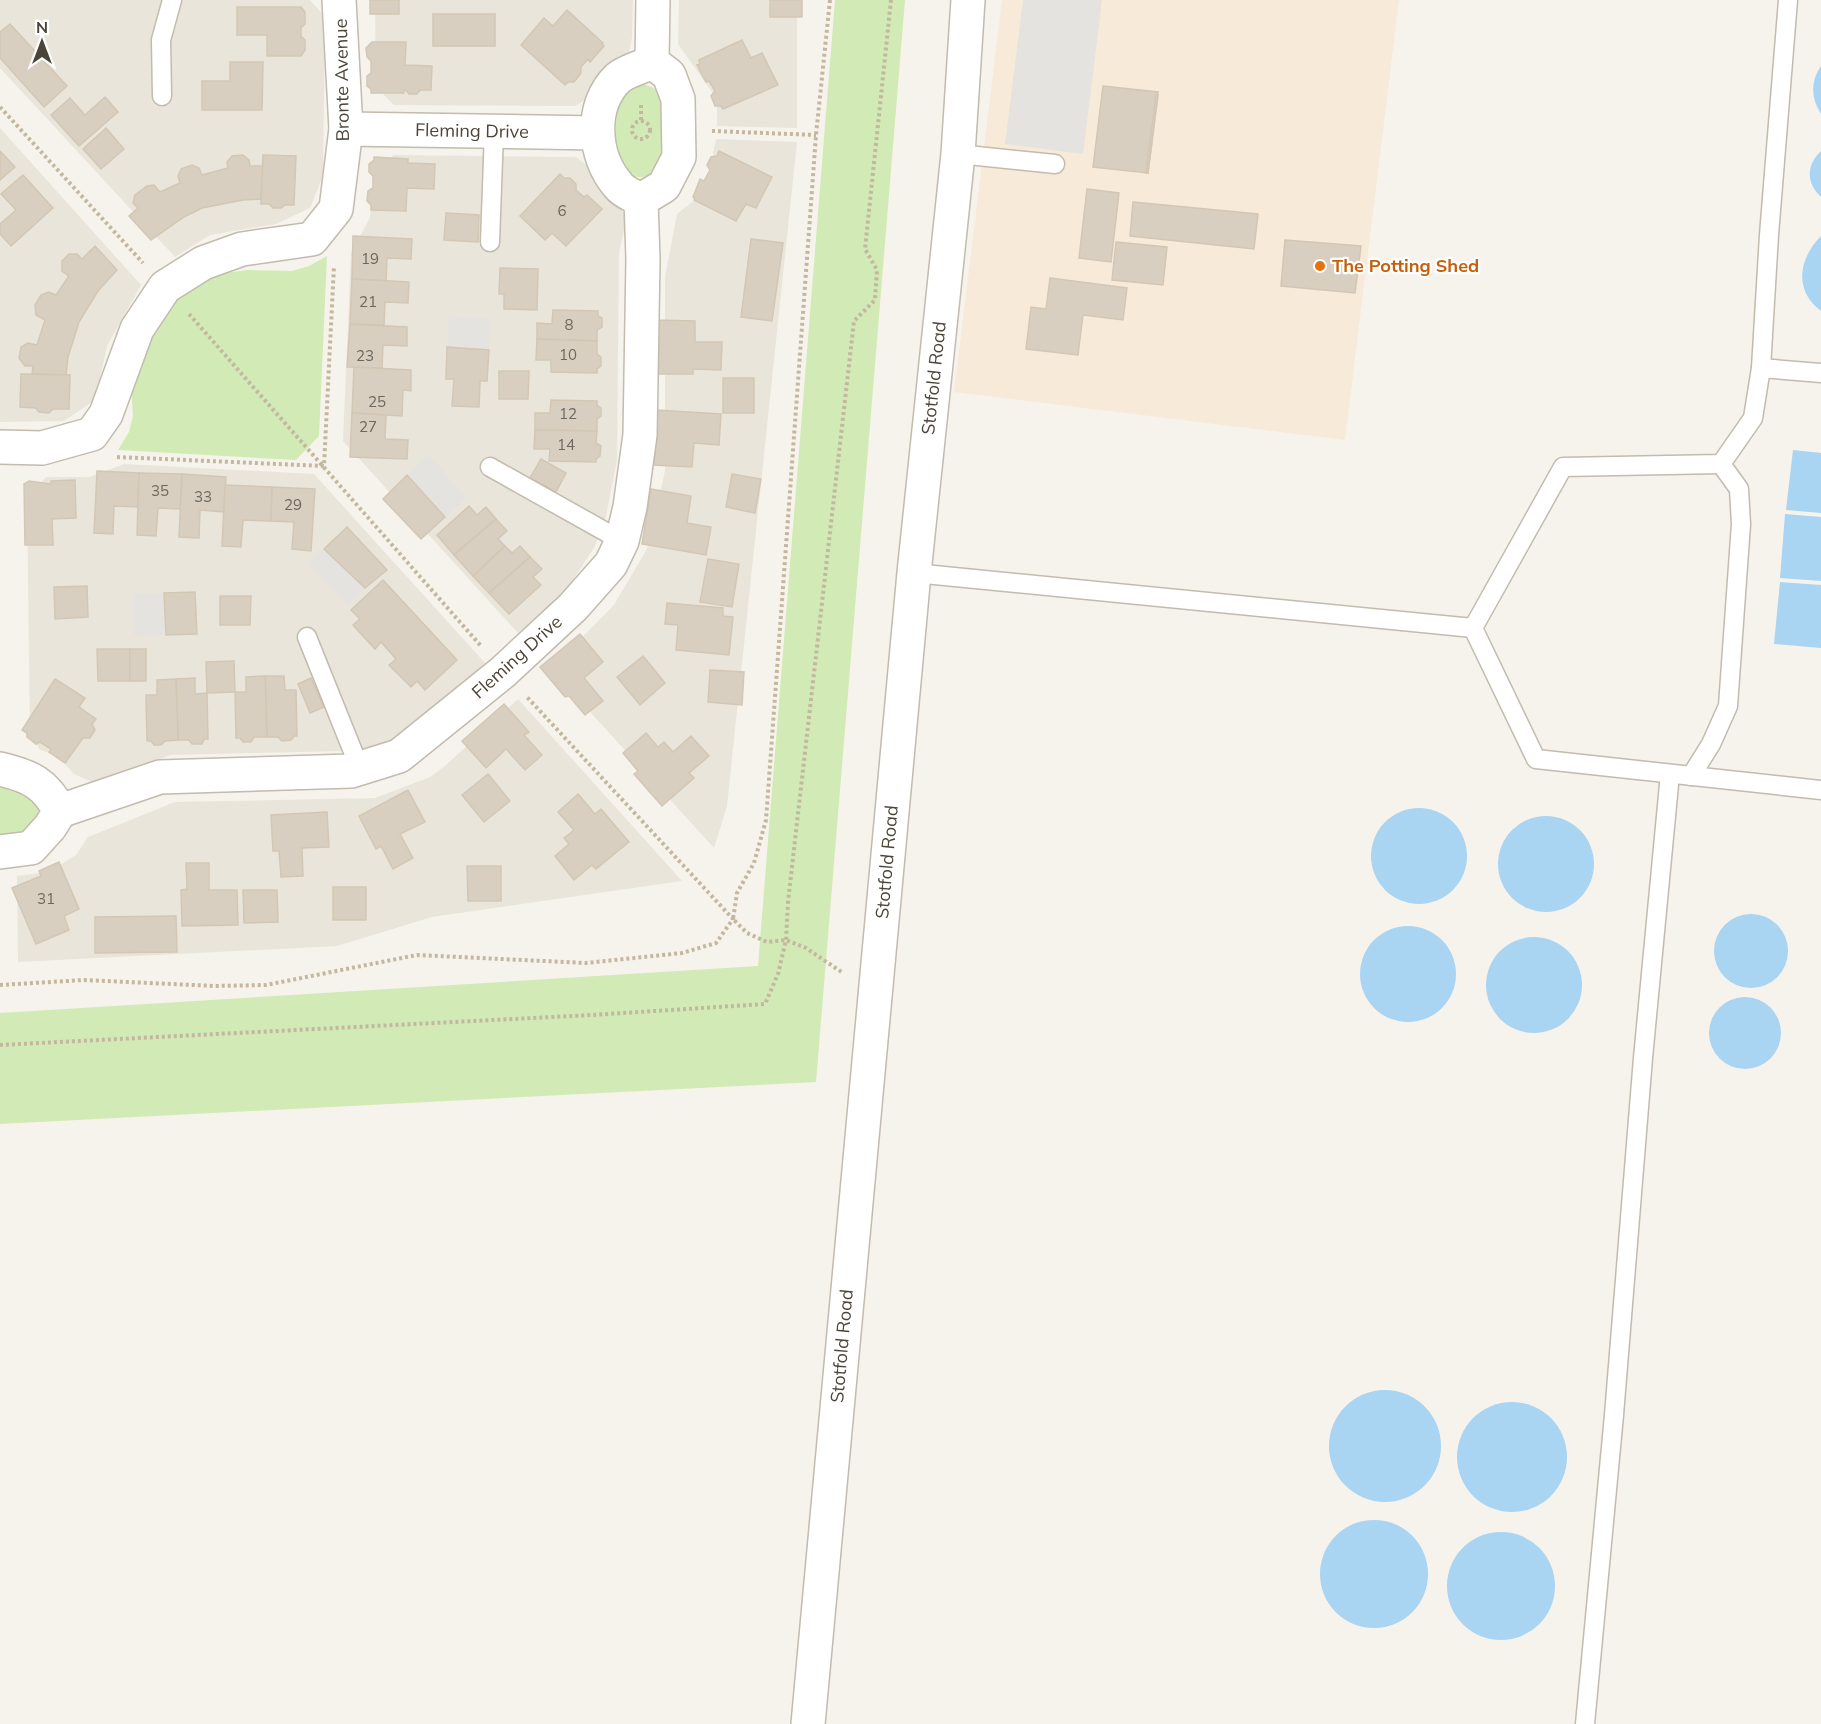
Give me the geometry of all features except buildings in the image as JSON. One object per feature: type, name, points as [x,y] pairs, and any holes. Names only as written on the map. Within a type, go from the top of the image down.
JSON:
[{"type":"street","name":"Bronte Avenue","points":[[312,239],[336,209],[346,129],[339,0]]},
{"type":"street","points":[[652,63],[653,0]]},
{"type":"street","name":"Stotfold Road","points":[[808,1724],[914,573],[958,154],[968,0]]},
{"type":"street","points":[[652,63],[669,75],[678,99],[665,130],[679,157],[664,186],[641,200],[619,187],[602,163],[597,134],[602,100],[619,77],[652,63]]},
{"type":"street","name":"Fleming Drive","points":[[346,129],[597,134]]},
{"type":"street","name":"Fleming Drive","points":[[60,810],[160,777],[351,771],[399,756],[503,672],[573,607],[610,564],[622,541],[630,507],[640,435],[641,200]]},
{"type":"street","points":[[0,447],[42,448],[92,434],[106,414],[137,329],[165,287],[203,263],[242,249],[312,239]]},
{"type":"street","points":[[0,769],[25,774],[50,793],[60,810],[50,827],[31,848],[0,852]]},
{"type":"lane","points":[[162,96],[161,40],[172,0]]},
{"type":"lane","points":[[1721,464],[1753,418],[1761,368],[1768,235],[1788,0]]},
{"type":"lane","points":[[490,242],[494,132]]},
{"type":"lane","points":[[958,154],[1055,164]]},
{"type":"lane","points":[[1761,368],[1821,373]]},
{"type":"lane","points":[[1473,628],[1563,467],[1721,464]]},
{"type":"lane","points":[[1691,776],[1711,744],[1728,706],[1741,524],[1739,489],[1721,464]]},
{"type":"lane","points":[[490,467],[622,541]]},
{"type":"lane","points":[[914,573],[1473,628]]},
{"type":"lane","points":[[1473,628],[1536,759],[1821,790]]},
{"type":"lane","points":[[307,637],[360,769]]},
{"type":"lane","points":[[1585,1724],[1670,774]]},
{"type":"path","points":[[0,985],[84,980],[215,986],[266,985],[417,955],[586,963],[682,953],[716,943],[733,919],[737,892],[754,863],[766,820],[816,135],[830,0]]},
{"type":"path","points":[[0,1045],[765,1004],[777,974],[786,940],[788,902],[854,321],[875,300],[877,270],[866,249],[891,0]]},
{"type":"path","points":[[0,107],[165,287],[503,672],[733,919],[747,933],[767,942],[786,940],[806,948],[849,977]]},
{"type":"path","points":[[665,130],[641,139],[636,138],[631,130],[632,125],[641,120],[665,130],[816,135]]},
{"type":"path","points":[[312,239],[334,254],[324,466]]},
{"type":"path","points":[[92,434],[109,456],[324,466]]},
{"type":"shaded area","points":[[0,0],[310,0],[325,17],[323,176],[310,208],[276,224],[210,235],[175,257],[0,68]]},
{"type":"shaded area","points":[[375,0],[633,0],[632,37],[629,53],[607,67],[592,96],[575,106],[394,105],[376,87]]},
{"type":"shaded area","points":[[679,0],[797,0],[797,128],[717,126],[717,99],[678,44]]},
{"type":"shaded area","points":[[1002,0],[1399,0],[1345,440],[954,392]]},
{"type":"shaded area","points":[[1023,0],[1102,0],[1083,154],[1005,144]]},
{"type":"shaded area","points":[[0,128],[141,285],[107,346],[95,400],[64,421],[0,422]]},
{"type":"shaded area","points":[[716,139],[797,142],[727,806],[714,848],[551,669],[614,605],[647,549],[665,471],[665,277],[677,214],[706,191]]},
{"type":"shaded area","points":[[394,155],[576,157],[595,172],[627,218],[619,252],[617,460],[606,517],[595,546],[564,594],[518,633],[343,441],[351,252],[370,218],[374,170]]},
{"type":"shaded area","points":[[449,317],[490,318],[489,350],[447,347]]},
{"type":"shaded area","points":[[429,455],[466,498],[445,517],[407,475]]},
{"type":"shaded area","points":[[124,464],[314,474],[486,664],[412,730],[378,748],[348,751],[171,755],[92,782],[74,774],[57,755],[40,750],[30,734],[27,500],[46,477],[89,477]]},
{"type":"shaded area","points":[[324,549],[365,588],[348,605],[308,563]]},
{"type":"shaded area","points":[[134,593],[164,593],[166,635],[134,636]]},
{"type":"shaded area","points":[[518,699],[682,881],[432,917],[337,946],[18,962],[17,876],[49,872],[76,855],[88,837],[175,802],[375,798],[430,777]]},
{"type":"green space","points":[[835,0],[905,0],[816,1082],[0,1124],[0,1013],[758,966]]},
{"type":"green space","points":[[640,83],[652,87],[663,95],[663,165],[651,174],[635,177],[630,175],[615,154],[617,103],[623,91]]},
{"type":"green space","points":[[327,256],[319,436],[296,460],[118,450],[129,432],[133,416],[131,385],[134,367],[169,306],[203,281],[225,273],[248,270],[292,271],[309,266]]},
{"type":"green space","points":[[19,786],[27,791],[37,803],[40,808],[40,817],[30,834],[0,838],[0,787]]},
{"type":"water","points":[[1821,66],[1821,114],[1815,102],[1813,90],[1817,72]]},
{"type":"water","points":[[1821,151],[1821,197],[1810,180],[1810,168]]},
{"type":"water","points":[[1821,236],[1821,311],[1806,294],[1802,274],[1808,254]]},
{"type":"water","points":[[1793,450],[1821,453],[1821,513],[1786,510]]},
{"type":"water","points":[[1785,514],[1821,517],[1821,581],[1780,578]]},
{"type":"water","points":[[1780,582],[1821,585],[1821,648],[1774,644]]},
{"type":"water","points":[[1419,808],[1437,812],[1453,822],[1463,838],[1467,856],[1463,874],[1453,890],[1437,900],[1419,904],[1401,900],[1385,890],[1375,874],[1371,856],[1375,838],[1385,822],[1401,812]]},
{"type":"water","points":[[1546,816],[1564,820],[1580,830],[1590,846],[1594,864],[1590,882],[1580,898],[1564,908],[1546,912],[1528,908],[1512,898],[1502,882],[1498,864],[1502,846],[1512,830],[1528,820]]},
{"type":"water","points":[[1744,914],[1758,914],[1772,920],[1782,930],[1788,944],[1786,965],[1772,982],[1758,988],[1744,988],[1730,982],[1720,972],[1714,958],[1714,944],[1720,930],[1730,920]]},
{"type":"water","points":[[1408,926],[1426,930],[1442,940],[1452,956],[1456,974],[1452,992],[1442,1008],[1426,1018],[1408,1022],[1390,1018],[1374,1008],[1364,992],[1360,974],[1364,956],[1374,940],[1390,930]]},
{"type":"water","points":[[1534,937],[1553,940],[1568,951],[1579,966],[1582,985],[1579,1004],[1568,1019],[1553,1030],[1534,1033],[1515,1030],[1500,1019],[1489,1004],[1486,985],[1489,966],[1500,951],[1515,940]]},
{"type":"water","points":[[1745,997],[1765,1003],[1775,1013],[1781,1033],[1775,1053],[1765,1063],[1745,1069],[1725,1063],[1715,1053],[1709,1033],[1715,1013],[1725,1003]]},
{"type":"water","points":[[1385,1390],[1406,1394],[1425,1406],[1437,1425],[1441,1446],[1437,1467],[1425,1486],[1406,1498],[1385,1502],[1364,1498],[1345,1486],[1333,1467],[1329,1446],[1333,1425],[1345,1406],[1364,1394]]},
{"type":"water","points":[[1512,1402],[1533,1406],[1551,1418],[1563,1436],[1567,1457],[1563,1478],[1551,1496],[1533,1508],[1512,1512],[1491,1508],[1473,1496],[1461,1478],[1457,1457],[1461,1436],[1473,1418],[1491,1406]]},
{"type":"water","points":[[1374,1520],[1395,1524],[1412,1536],[1424,1553],[1428,1574],[1424,1595],[1412,1612],[1395,1624],[1374,1628],[1353,1624],[1336,1612],[1324,1595],[1320,1574],[1324,1553],[1336,1536],[1353,1524]]},
{"type":"water","points":[[1501,1532],[1522,1536],[1539,1548],[1551,1565],[1555,1586],[1551,1607],[1539,1624],[1522,1636],[1501,1640],[1480,1636],[1463,1624],[1451,1607],[1447,1586],[1451,1565],[1463,1548],[1480,1536]]},
{"type":"place","name":"The Potting Shed","points":[[1320,266]]}]
